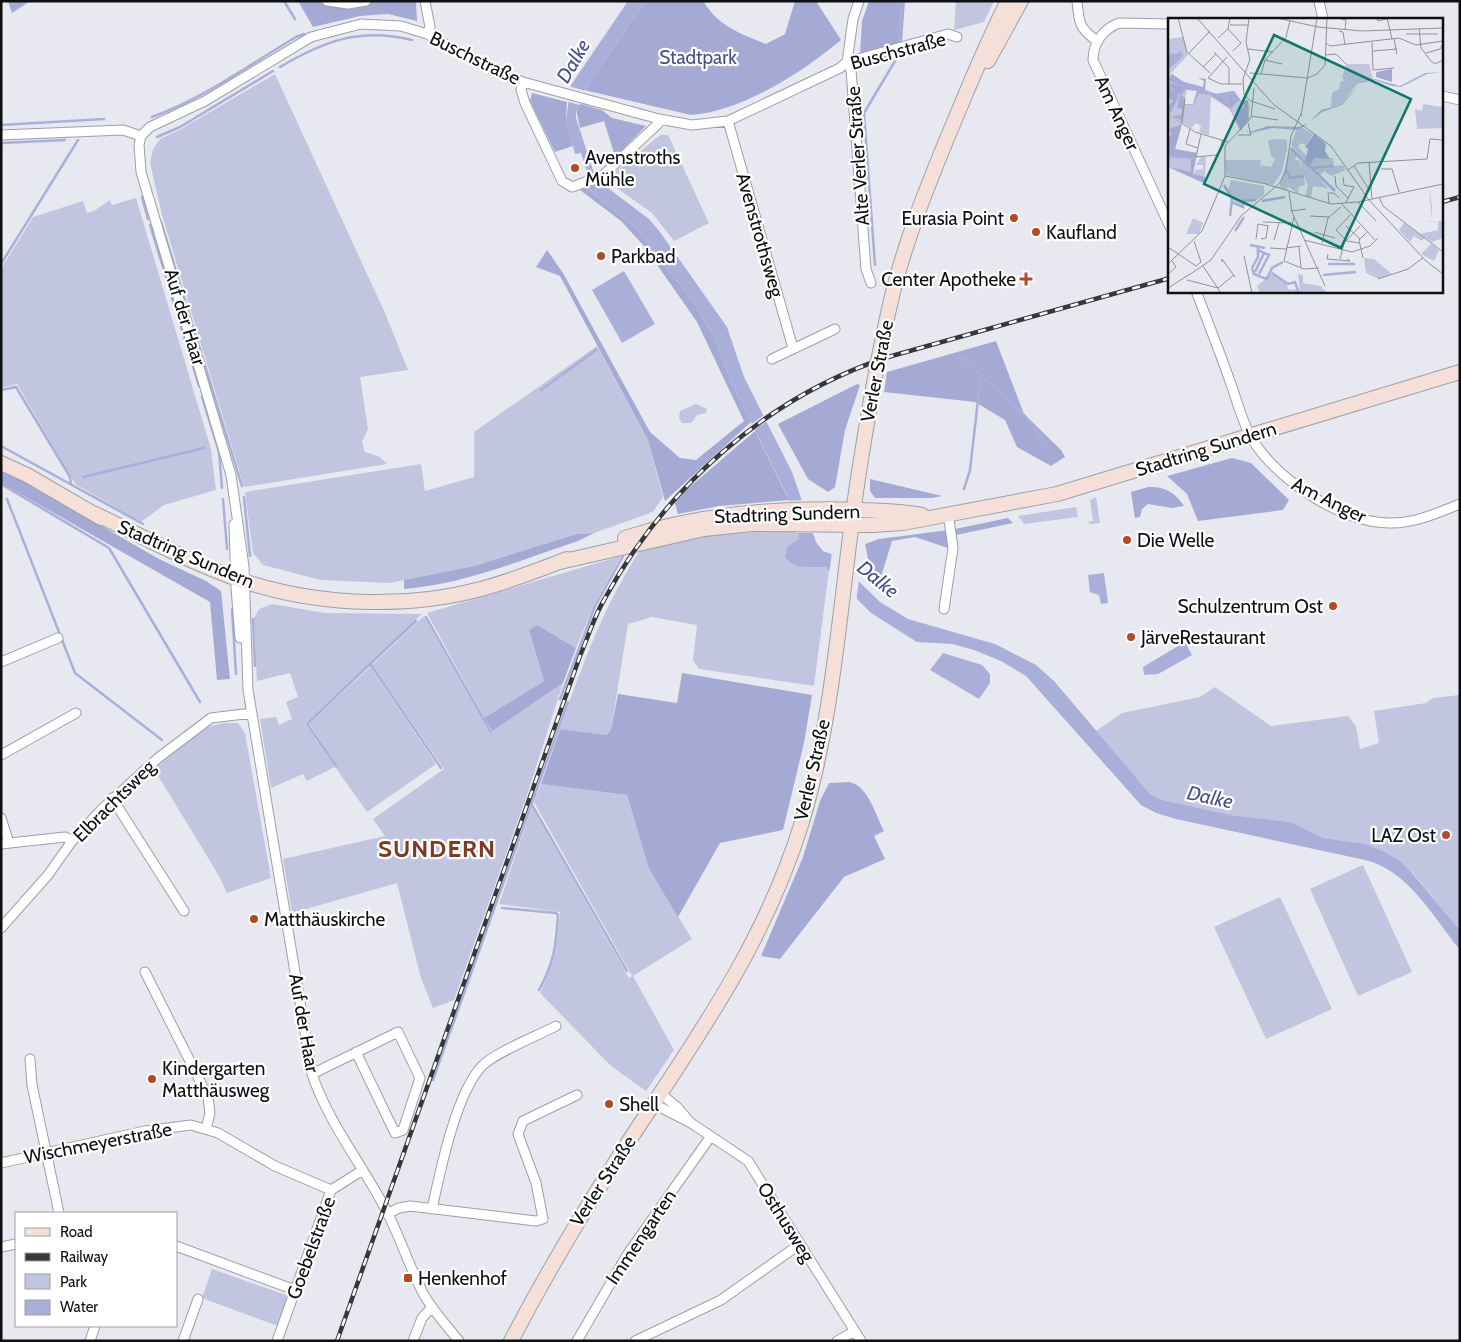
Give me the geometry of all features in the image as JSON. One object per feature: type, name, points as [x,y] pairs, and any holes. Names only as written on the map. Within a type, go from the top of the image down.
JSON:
[{"type":"main road","name":"Verler Straße","points":[[511,1341],[568,1234],[734,979],[760,930],[786,867],[802,822],[824,725],[876,369],[894,289],[905,249],[974,70],[1008,1]]},
{"type":"main road","name":"Verler Straße","points":[[948,137],[1021,1]]},
{"type":"main road","name":"Stadtring Sundern","points":[[1,463],[93,513],[240,584],[344,600],[402,601],[481,589],[560,562],[704,529],[810,516],[853,517],[872,525],[903,523],[930,516],[1057,494],[1460,372]]},
{"type":"street","points":[[327,1],[348,4],[366,1]]},
{"type":"street","points":[[425,1],[430,27],[427,34]]},
{"type":"street","name":"Alte Verler Straße","points":[[859,1],[853,19],[847,62],[851,70],[866,269],[872,283]]},
{"type":"street","points":[[1077,1],[1079,22],[1084,32],[1097,41],[1106,29],[1119,23],[1168,24]]},
{"type":"street","points":[[1319,1],[1323,18]]},
{"type":"street","name":"Buschstraße","points":[[141,136],[150,127],[205,101],[312,37],[361,24],[382,23],[402,26],[427,34],[498,73],[523,82],[659,119],[692,125],[728,121],[840,68],[847,62],[948,34],[957,37]]},
{"type":"street","name":"Am Anger","points":[[1097,41],[1093,53],[1096,68],[1168,223]]},
{"type":"street","points":[[523,82],[522,90],[525,103],[562,181],[572,187],[599,178],[655,127],[659,119]]},
{"type":"street","points":[[1444,96],[1460,100]]},
{"type":"street","name":"Avenstrothsweg","points":[[728,121],[793,348]]},
{"type":"street","points":[[1,135],[123,130],[141,136]]},
{"type":"street","name":"Auf der Haar","points":[[141,136],[139,145],[141,172],[226,454],[239,521],[242,658],[312,1074],[322,1100],[387,1214],[432,1307],[459,1341]]},
{"type":"street","name":"Am Anger","points":[[1196,292],[1250,436],[1265,458],[1282,476],[1314,497],[1358,518],[1376,523],[1410,522],[1460,504]]},
{"type":"street","points":[[772,359],[834,329]]},
{"type":"street","points":[[944,609],[954,548],[948,513]]},
{"type":"street","points":[[1,662],[58,638]]},
{"type":"street","points":[[1,755],[76,713]]},
{"type":"street","name":"Elbrachtsweg","points":[[1,928],[48,875],[72,841],[112,798],[201,723],[222,715],[252,713]]},
{"type":"street","points":[[112,798],[184,911]]},
{"type":"street","points":[[1,818],[5,844],[65,837],[72,841]]},
{"type":"street","points":[[144,972],[208,1097],[210,1113],[206,1129]]},
{"type":"street","points":[[432,1209],[449,1137],[478,1072],[490,1060],[556,1026]]},
{"type":"street","points":[[312,1074],[356,1052],[398,1032],[420,1078],[403,1130],[395,1133],[356,1052]]},
{"type":"street","points":[[30,1059],[58,1212]]},
{"type":"street","points":[[387,1214],[410,1206],[536,1221],[543,1219],[536,1183],[518,1134],[520,1126],[523,1121],[577,1095]]},
{"type":"street","name":"Osthusweg","points":[[657,1099],[748,1161],[861,1341]]},
{"type":"street","name":"Wischmeyerstraße","points":[[1,1163],[145,1131],[191,1126],[218,1133],[275,1166],[331,1190]]},
{"type":"street","name":"Immengarten","points":[[577,1341],[626,1255],[711,1136]]},
{"type":"street","name":"Goebelstraße","points":[[277,1341],[331,1190],[363,1170]]},
{"type":"street","points":[[1,1247],[15,1244]]},
{"type":"street","points":[[641,1340],[721,1300],[800,1244]]},
{"type":"street","points":[[178,1247],[295,1290]]},
{"type":"street","points":[[183,1341],[198,1299]]},
{"type":"street","points":[[414,1341],[422,1318],[432,1307]]},
{"type":"street","name":"Auf der Haar","points":[[448,1326],[466,1341]]},
{"type":"street","points":[[90,1341],[94,1327]]},
{"type":"street","points":[[837,1341],[855,1331]]},
{"type":"green space","points":[[8,1],[30,1],[12,13]]},
{"type":"green space","points":[[298,1],[416,1],[417,21],[388,14],[360,16],[313,27]]},
{"type":"green space","name":"Stadtpark","points":[[646,1],[704,2],[723,23],[739,33],[766,44],[785,34],[795,1],[816,1],[841,40],[809,65],[770,88],[730,107],[710,112],[691,115],[584,90]]},
{"type":"green space","points":[[869,1],[905,1],[902,43],[860,55],[862,21]]},
{"type":"green space","points":[[956,1],[994,1],[984,22],[954,30]]},
{"type":"green space","points":[[275,74],[385,313],[408,370],[360,377],[368,429],[362,442],[365,452],[380,457],[387,464],[244,487],[162,215],[150,163],[153,149],[160,139],[181,129]]},
{"type":"green space","points":[[532,93],[567,102],[566,120],[573,146],[555,152],[530,101]]},
{"type":"green space","points":[[578,103],[602,110],[612,118],[646,126],[619,153],[614,153],[604,121],[580,128],[576,109]]},
{"type":"green space","points":[[660,135],[668,135],[709,223],[674,241],[652,213],[608,182],[607,179]]},
{"type":"green space","points":[[586,188],[636,228],[694,303],[713,335],[732,384],[751,422],[665,501],[648,440],[560,276],[536,267],[547,250],[563,273],[650,432],[680,458],[696,460],[744,421],[697,322],[644,246],[621,221],[580,190]]},
{"type":"green space","points":[[136,198],[211,449],[216,490],[164,505],[141,522],[75,484],[17,384],[1,388],[1,269],[33,217],[83,201],[87,213],[94,211],[110,200],[112,205]]},
{"type":"green space","points":[[996,341],[1024,414],[1061,450],[1065,457],[1051,466],[1017,447],[1005,420],[975,402],[884,392],[887,372]]},
{"type":"green space","points":[[597,346],[648,440],[663,497],[653,512],[594,533],[575,534],[474,566],[389,583],[321,580],[263,565],[253,553],[245,492],[421,464],[425,491],[474,477],[474,432]]},
{"type":"green space","points":[[857,384],[860,385],[845,430],[835,487],[828,492],[808,479],[778,424]]},
{"type":"green space","points":[[696,404],[707,409],[706,413],[697,415],[691,423],[682,423],[679,418],[680,411]]},
{"type":"green space","points":[[755,431],[789,500],[719,506],[678,514],[675,503],[684,492]]},
{"type":"green space","points":[[1232,458],[1251,463],[1289,500],[1283,510],[1198,521],[1187,494],[1167,476]]},
{"type":"green space","points":[[1,468],[159,559],[206,581],[221,591],[230,679],[217,680],[210,602],[1,483]]},
{"type":"green space","points":[[870,479],[942,496],[932,498],[875,498],[870,491]]},
{"type":"green space","points":[[1148,487],[1169,491],[1184,506],[1172,508],[1148,504],[1142,509],[1140,517],[1135,518],[1131,492]]},
{"type":"green space","points":[[1096,497],[1100,523],[1091,524],[1087,522],[1093,521],[1090,500]]},
{"type":"green space","points":[[1076,507],[1078,517],[1024,524],[1018,516]]},
{"type":"green space","points":[[1008,518],[1013,523],[956,535],[955,529]]},
{"type":"green space","points":[[949,530],[948,548],[915,537],[892,541],[879,583],[871,573],[865,544],[879,539]]},
{"type":"green space","points":[[795,531],[799,533],[799,538],[787,547],[785,556],[798,566],[824,567],[829,570],[814,686],[699,669],[693,660],[697,625],[652,617],[628,624],[611,730],[605,735],[560,729],[596,634],[617,589],[643,546],[700,536]]},
{"type":"green space","points":[[594,533],[578,541],[471,577],[404,589],[404,580],[474,566],[576,534]]},
{"type":"green space","points":[[621,556],[594,605],[576,648],[537,625],[529,630],[544,681],[484,718],[427,613]]},
{"type":"green space","points":[[272,604],[325,613],[422,614],[305,724],[335,767],[307,781],[303,774],[271,788],[260,719],[276,717],[279,725],[292,719],[286,702],[298,697],[290,673],[257,681],[254,618],[259,609]]},
{"type":"green space","points":[[424,616],[489,732],[563,683],[526,798],[454,1000],[433,1008],[421,978],[397,883],[292,913],[283,859],[385,836],[373,819],[444,769],[372,665]]},
{"type":"green space","points":[[537,625],[576,648],[563,683],[492,731],[484,718],[544,681],[529,630]]},
{"type":"green space","points":[[370,667],[436,764],[367,812],[335,767],[337,766],[309,724]]},
{"type":"green space","points":[[682,673],[812,695],[804,743],[783,830],[720,843],[678,917],[649,869],[627,795],[541,784],[560,729],[606,735],[611,730],[618,694],[677,703]]},
{"type":"green space","points":[[1215,687],[1271,726],[1348,716],[1356,726],[1360,749],[1379,743],[1374,711],[1426,703],[1433,698],[1460,695],[1460,930],[1413,873],[1365,844],[1324,838],[1290,822],[1231,815],[1163,800],[1151,795],[1096,731],[1122,713],[1200,697]]},
{"type":"green space","points":[[223,723],[238,723],[245,733],[271,878],[227,893],[219,876],[154,769],[204,728]]},
{"type":"green space","points":[[849,782],[856,784],[866,795],[884,831],[874,836],[885,859],[844,877],[780,959],[761,956],[803,857],[820,801],[829,783]]},
{"type":"green space","points":[[541,784],[627,795],[649,869],[692,939],[633,976],[674,1050],[646,1091],[611,1066],[540,993],[554,954],[560,912],[499,904],[532,807],[629,978],[632,976],[534,802]]},
{"type":"green space","points":[[1363,865],[1412,972],[1358,996],[1310,889]]},
{"type":"green space","points":[[1280,897],[1332,1009],[1266,1039],[1214,927]]},
{"type":"green space","points":[[212,1269],[289,1296],[278,1326],[202,1298]]},
{"type":"water","points":[[628,1],[646,1],[584,90],[576,109],[576,118],[593,170],[600,182],[649,219],[727,327],[744,377],[792,472],[816,542],[823,551],[831,554],[880,602],[908,619],[995,644],[1036,665],[1054,681],[1151,795],[1163,800],[1231,815],[1290,822],[1324,838],[1365,844],[1385,852],[1400,861],[1460,930],[1460,950],[1430,910],[1407,884],[1380,865],[1365,860],[1176,819],[1156,813],[1141,805],[1026,676],[1001,661],[974,650],[952,644],[917,642],[871,613],[825,567],[798,566],[785,557],[787,547],[799,538],[787,495],[732,384],[713,335],[694,303],[636,228],[586,188],[587,172],[581,153],[575,154],[566,120],[571,85]]},
{"type":"water","points":[[624,271],[655,324],[622,343],[592,290]]},
{"type":"water","points":[[1104,573],[1108,603],[1101,604],[1099,595],[1090,592],[1088,575]]},
{"type":"water","points":[[1185,642],[1192,655],[1158,674],[1144,675],[1143,667]]},
{"type":"water","points":[[943,653],[982,665],[990,674],[990,683],[979,699],[930,670]]},
{"type":"pier","points":[[568,86],[586,91],[580,105],[565,101]]},
{"type":"pier","points":[[764,415],[767,421],[753,431],[750,425]]},
{"type":"pier","points":[[804,500],[815,533],[796,533],[786,501]]},
{"type":"pier","points":[[832,552],[859,580],[856,602],[829,574]]},
{"type":"waterway","points":[[284,1],[295,19]]},
{"type":"waterway","points":[[875,265],[864,113],[898,56],[902,1]]},
{"type":"waterway","points":[[152,117],[171,110],[208,91],[296,37],[304,34]]},
{"type":"waterway","points":[[280,67],[312,50],[343,39],[376,35],[412,40]]},
{"type":"waterway","points":[[157,137],[180,127],[273,71]]},
{"type":"waterway","points":[[1,125],[104,119]]},
{"type":"waterway","points":[[1,143],[65,140]]},
{"type":"waterway","points":[[1,264],[78,140]]},
{"type":"waterway","points":[[142,197],[148,219]]},
{"type":"waterway","points":[[161,222],[242,486]]},
{"type":"waterway","points":[[150,225],[167,280]]},
{"type":"waterway","points":[[169,288],[199,386]]},
{"type":"waterway","points":[[541,390],[596,350]]},
{"type":"waterway","points":[[959,355],[1024,415],[1050,450]]},
{"type":"waterway","points":[[964,489],[970,470],[981,374]]},
{"type":"waterway","points":[[1,390],[16,387],[70,477],[71,484]]},
{"type":"waterway","points":[[202,397],[219,452],[222,488]]},
{"type":"waterway","points":[[1,446],[143,524]]},
{"type":"waterway","points":[[83,477],[204,448]]},
{"type":"waterway","points":[[1,484],[109,548],[200,702]]},
{"type":"waterway","points":[[244,497],[250,556]]},
{"type":"waterway","points":[[7,499],[75,673],[162,740]]},
{"type":"waterway","points":[[223,499],[227,549]]},
{"type":"waterway","points":[[560,699],[595,606],[623,556]]},
{"type":"waterway","points":[[232,609],[236,674]]},
{"type":"waterway","points":[[426,617],[490,731]]},
{"type":"waterway","points":[[253,619],[255,666]]},
{"type":"waterway","points":[[416,621],[370,664],[441,768]]},
{"type":"waterway","points":[[336,766],[307,724],[370,664]]},
{"type":"waterway","points":[[433,1080],[568,702]]},
{"type":"waterway","points":[[531,803],[627,971]]},
{"type":"waterway","points":[[502,908],[556,913],[558,915],[553,954],[548,971],[539,990]]},
{"type":"railway","points":[[1444,201],[1460,197]]},
{"type":"railway","points":[[337,1341],[594,620],[629,559],[657,520],[688,484],[723,452],[761,422],[801,396],[843,374],[888,357],[1168,279]]},
{"type":"place","name":"Avenstroths Mühle","points":[[575,168]]},
{"type":"place","name":"Eurasia Point","points":[[1014,218]]},
{"type":"place","name":"Kaufland","points":[[1036,232]]},
{"type":"place","name":"Parkbad","points":[[601,256]]},
{"type":"place","name":"Center Apotheke","points":[[1026,279]]},
{"type":"place","name":"Die Welle","points":[[1127,540]]},
{"type":"place","name":"Schulzentrum Ost","points":[[1333,606]]},
{"type":"place","name":"JärveRestaurant","points":[[1131,637]]},
{"type":"place","name":"LAZ Ost","points":[[1446,835]]},
{"type":"place","name":"Matthäuskirche","points":[[254,919]]},
{"type":"place","name":"Kindergarten Matthäusweg","points":[[152,1079]]},
{"type":"place","name":"Shell","points":[[609,1104]]},
{"type":"place","name":"Henkenhof","points":[[408,1278]]},
{"type":"district","name":"SUNDERN","points":[[437,848]]},
{"type":"water label","name":"Dalke","points":[[573,61]]},
{"type":"water label","name":"Dalke","points":[[878,579]]},
{"type":"water label","name":"Dalke","points":[[1210,797]]}]
